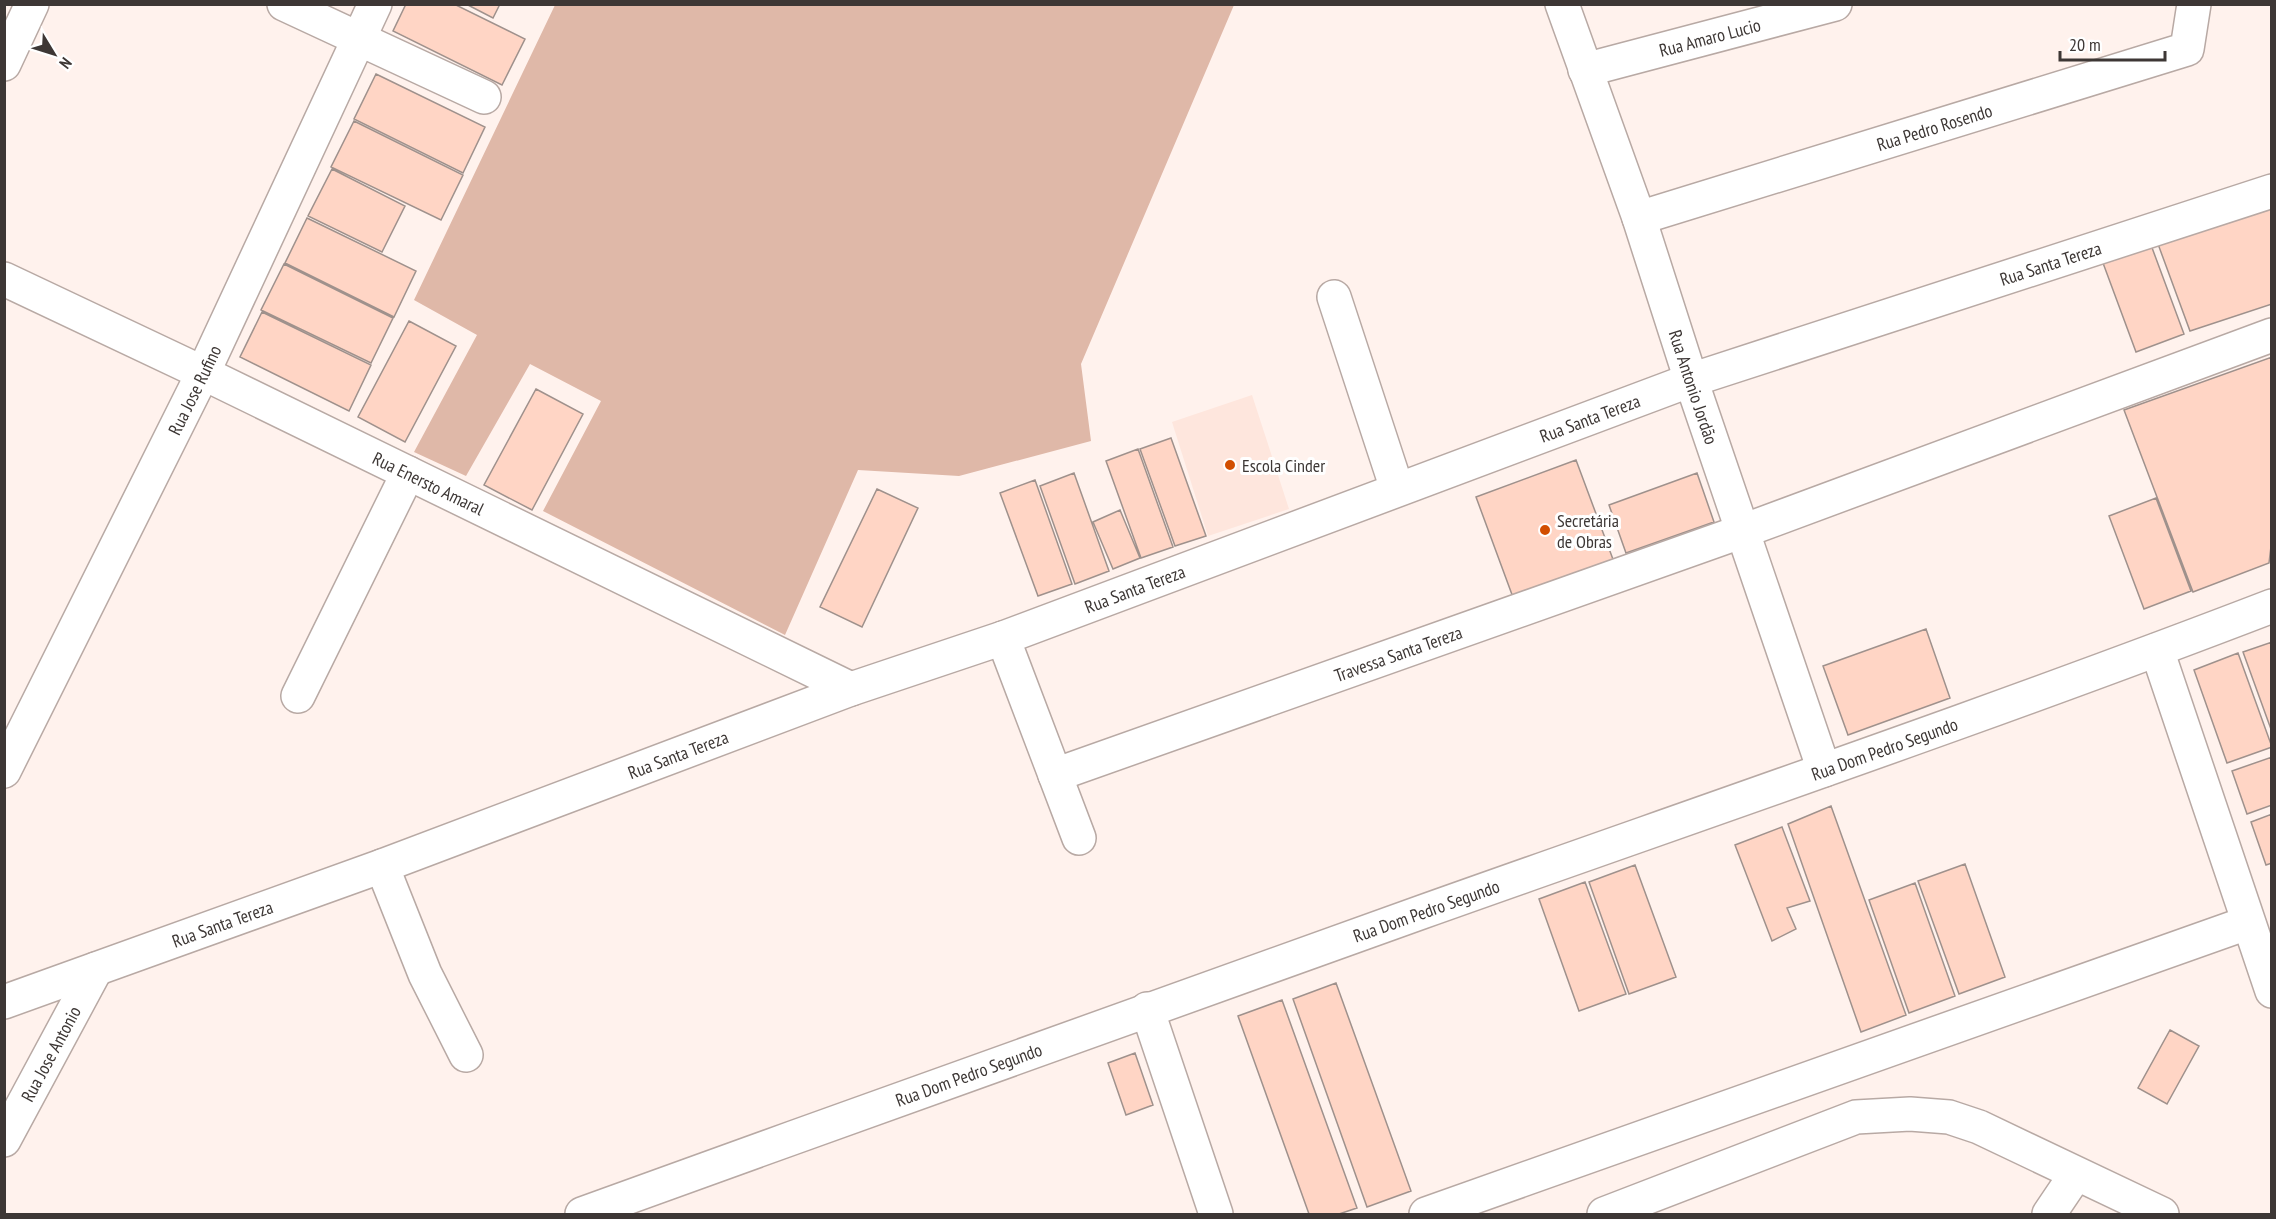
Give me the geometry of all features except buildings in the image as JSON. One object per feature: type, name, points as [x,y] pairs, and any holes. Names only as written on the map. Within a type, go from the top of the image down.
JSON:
[{"type":"street","points":[[4,64],[32,4]]},
{"type":"street","points":[[284,4],[484,97]]},
{"type":"street","name":"Rua Jose Rufino","points":[[4,771],[203,373],[375,4]]},
{"type":"street","name":"Rua Antonio Jordão","points":[[1562,4],[1639,218],[1691,380],[1824,770]]},
{"type":"street","name":"Rua Amaro Lucio","points":[[1585,70],[1835,4]]},
{"type":"street","name":"Rua Pedro Rosendo","points":[[1639,218],[2187,49],[2194,4]]},
{"type":"street","name":"Rua Santa Tereza","points":[[4,1002],[382,866],[851,689],[1003,638],[1691,380],[2271,191]]},
{"type":"street","name":"Rua Enersto Amaral","points":[[4,279],[203,373],[851,689]]},
{"type":"street","points":[[1334,297],[1398,489]]},
{"type":"street","name":"Travessa Santa Tereza","points":[[1055,775],[1743,531],[2271,335]]},
{"type":"street","points":[[298,696],[408,473]]},
{"type":"street","name":"Rua Dom Pedro Segundo","points":[[582,1215],[1147,1009],[2157,650],[2271,606]]},
{"type":"street","points":[[1003,638],[1079,838]]},
{"type":"street","points":[[2157,650],[2271,991]]},
{"type":"street","points":[[382,866],[425,974],[466,1055]]},
{"type":"street","points":[[1426,1215],[2247,923]]},
{"type":"street","name":"Rua Jose Antonio","points":[[4,1140],[96,969]]},
{"type":"street","points":[[1147,1009],[1216,1215]]},
{"type":"street","points":[[1604,1215],[1856,1118],[1910,1114],[1949,1118],[1990,1131],[2162,1215]]},
{"type":"street","points":[[2049,1215],[2076,1174]]},
{"type":"shaded area","points":[[555,5],[1234,5],[1081,364],[1091,441],[959,476],[858,470],[785,635],[543,511],[601,401],[530,364],[466,476],[414,452],[477,335],[414,300]]},
{"type":"shaded area","name":"Escola Cinder","points":[[1252,395],[1289,509],[1208,536],[1172,422]]},
{"type":"place","name":"Escola Cinder","points":[[1230,465]]},
{"type":"place","name":"Secretária de Obras","points":[[1545,530]]}]
